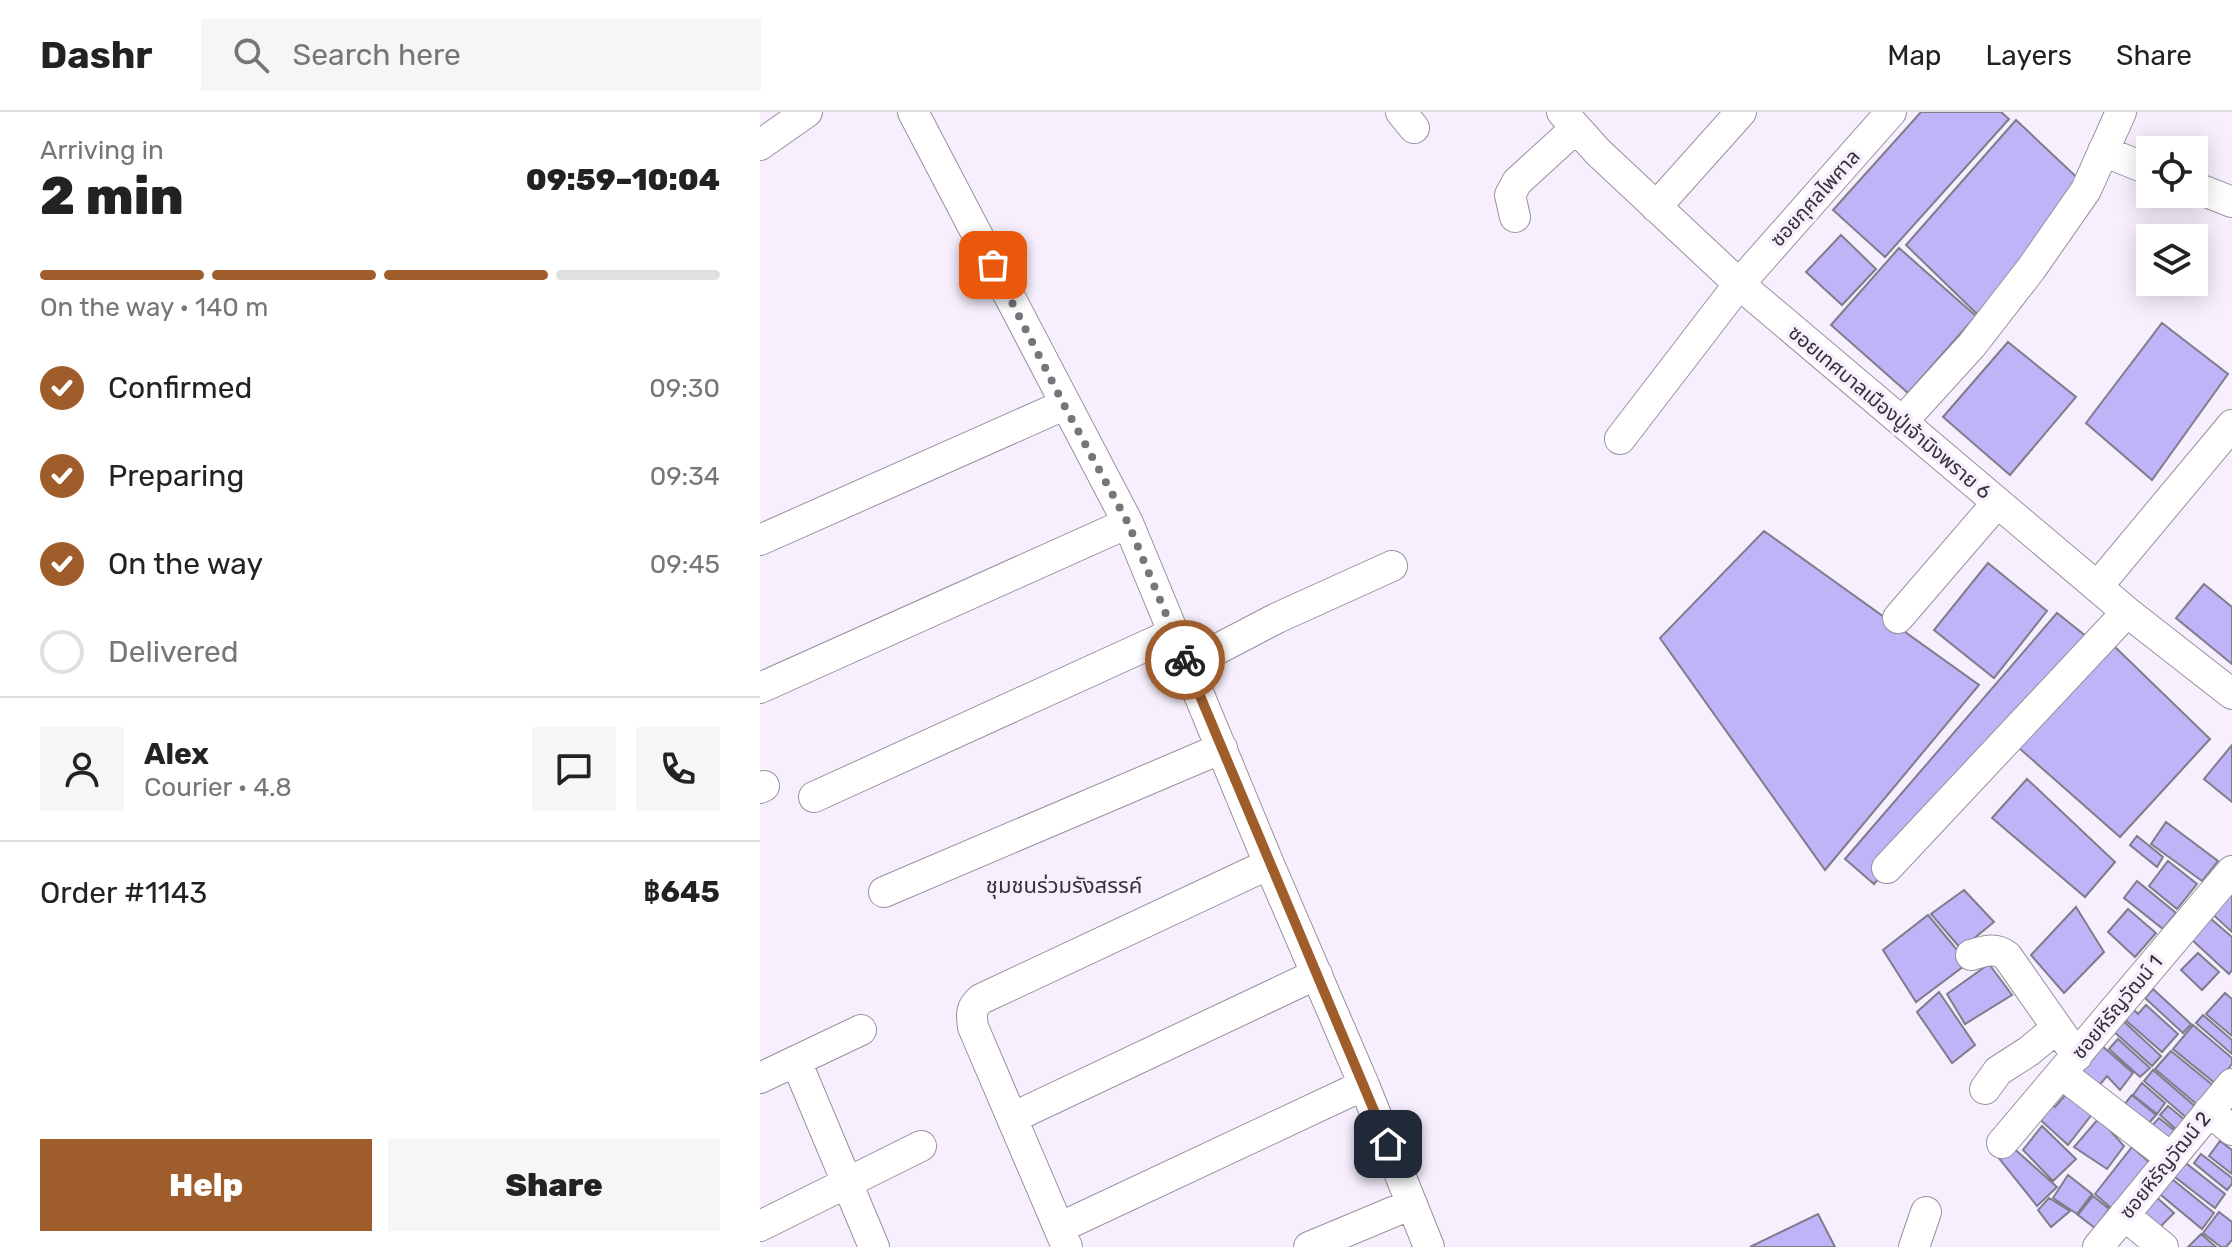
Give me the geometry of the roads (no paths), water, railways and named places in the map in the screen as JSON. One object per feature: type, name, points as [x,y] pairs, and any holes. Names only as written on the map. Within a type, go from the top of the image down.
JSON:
[{"type":"street","points":[[760,145],[807,112]]},
{"type":"street","points":[[913,112],[1128,523],[1429,1247]]},
{"type":"street","points":[[1656,207],[1741,112]]},
{"type":"street","name":"ซอยกุศลไพศาล","points":[[1620,439],[1739,284],[1891,112]]},
{"type":"street","points":[[1902,422],[1972,345],[2031,269],[2086,190],[2121,112]]},
{"type":"street","points":[[1515,217],[1510,195],[1517,182],[1569,120]]},
{"type":"street","name":"ซอยเทศบาลเมืองปู่เจ้ามิงพราย 6","points":[[1569,120],[1598,152],[1739,284],[2127,612],[2232,694]]},
{"type":"street","points":[[2103,151],[2136,164]]},
{"type":"street","points":[[2208,193],[2232,202]]},
{"type":"street","points":[[760,540],[1064,405]]},
{"type":"street","points":[[2097,587],[2232,425]]},
{"type":"street","points":[[1898,618],[1997,503]]},
{"type":"street","points":[[760,688],[1128,523]]},
{"type":"street","points":[[1187,665],[1277,618],[1392,566]]},
{"type":"street","points":[[1887,868],[2127,612]]},
{"type":"street","points":[[814,797],[1174,633]]},
{"type":"street","points":[[884,892],[1222,748]]},
{"type":"street","points":[[1269,864],[973,1005],[973,1027],[1063,1238],[1364,1085]]},
{"type":"street","name":"ซอยหิรัญวัฒน์ 1","points":[[2002,1143],[2232,871]]},
{"type":"street","points":[[1971,955],[1989,950],[2000,951],[2007,956],[2057,1028],[2069,1065],[2171,1158]]},
{"type":"street","points":[[1012,1118],[1317,974]]},
{"type":"street","points":[[1985,1089],[1998,1071],[2057,1028]]},
{"type":"street","points":[[760,1078],[861,1030]]},
{"type":"street","points":[[796,1061],[874,1247]]},
{"type":"street","name":"ซอยหิรัญวัฒน์ 2","points":[[2098,1247],[2232,1084]]},
{"type":"street","points":[[2209,1111],[2232,1130]]},
{"type":"street","points":[[760,1226],[921,1146]]},
{"type":"street","points":[[1309,1247],[1412,1204]]},
{"type":"street","points":[[1914,1247],[1926,1212]]},
{"type":"street","points":[[2124,1215],[2163,1247]]},
{"type":"district","name":"ชุมชนร่วมรังสรรค์","points":[[1064,885]]}]
